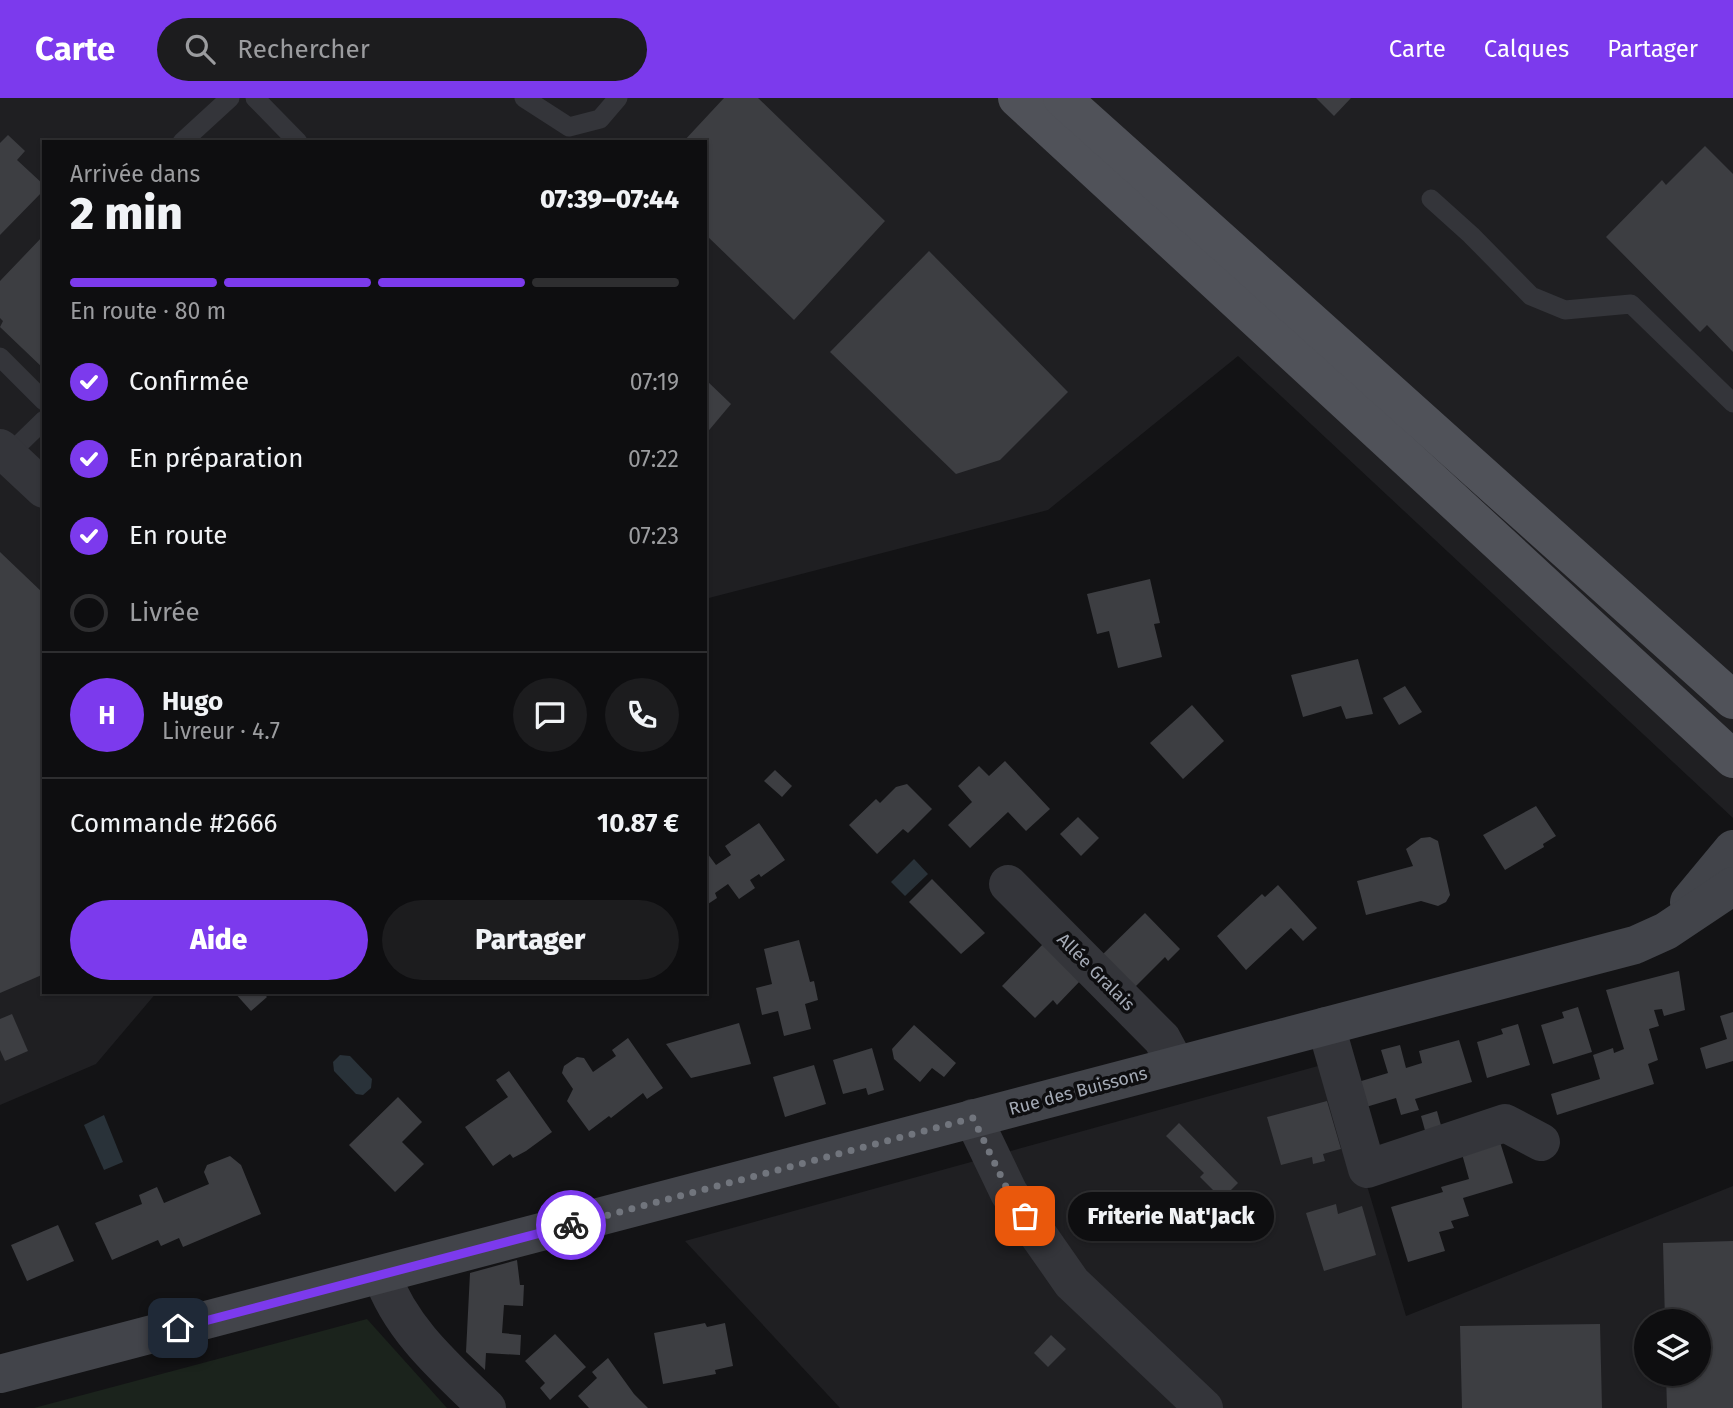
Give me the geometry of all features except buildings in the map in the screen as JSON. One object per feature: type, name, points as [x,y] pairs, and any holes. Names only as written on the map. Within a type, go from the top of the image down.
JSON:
[{"type":"main road","points":[[1017,98],[1733,759]]},
{"type":"main road","points":[[1062,98],[1733,700]]},
{"type":"street","points":[[4,451],[42,487]]},
{"type":"street","name":"Rue des Buissons","points":[[1666,931],[1733,849]]},
{"type":"street","name":"Allée Gralais","points":[[1008,884],[1162,1039],[1176,1066]]},
{"type":"street","name":"Rue des Buissons","points":[[0,1374],[1636,946],[1666,931],[1733,886]]},
{"type":"street","points":[[1326,1027],[1367,1168],[1505,1124],[1541,1143]]},
{"type":"street","points":[[973,1118],[1009,1193],[1072,1283],[1204,1408]]},
{"type":"street","points":[[383,1275],[390,1299],[434,1356],[487,1408]]},
{"type":"lane","points":[[184,140],[230,98]]},
{"type":"lane","points":[[524,98],[569,127],[600,119],[618,98]]},
{"type":"lane","points":[[260,100],[296,140]]},
{"type":"lane","points":[[1431,199],[1531,296],[1565,310],[1631,303],[1733,403]]},
{"type":"lane","points":[[0,357],[42,399]]},
{"type":"lane","points":[[4,451],[42,422]]},
{"type":"shaded area","points":[[0,98],[1733,98],[1733,818],[1238,356],[1048,510],[707,598],[707,140],[42,140],[42,994],[155,994],[96,1064],[0,1105]]},
{"type":"shaded area","points":[[914,859],[928,874],[905,896],[891,882]]},
{"type":"shaded area","points":[[340,1055],[350,1056],[372,1079],[371,1088],[363,1095],[356,1094],[334,1071],[333,1062]]},
{"type":"shaded area","points":[[1318,1066],[1368,1189],[1406,1316],[1733,1186],[1733,1408],[840,1408],[685,1241]]},
{"type":"shaded area","points":[[104,1115],[123,1162],[104,1170],[84,1125]]},
{"type":"shaded area","points":[[367,1319],[447,1408],[34,1408]]},
{"type":"way so far","points":[[571,1225],[973,1118],[1009,1193],[1025,1216]]},
{"type":"place","name":"Friterie Nat'Jack","points":[[1025,1216]]},
{"type":"route","points":[[178,1328],[571,1225]]}]
